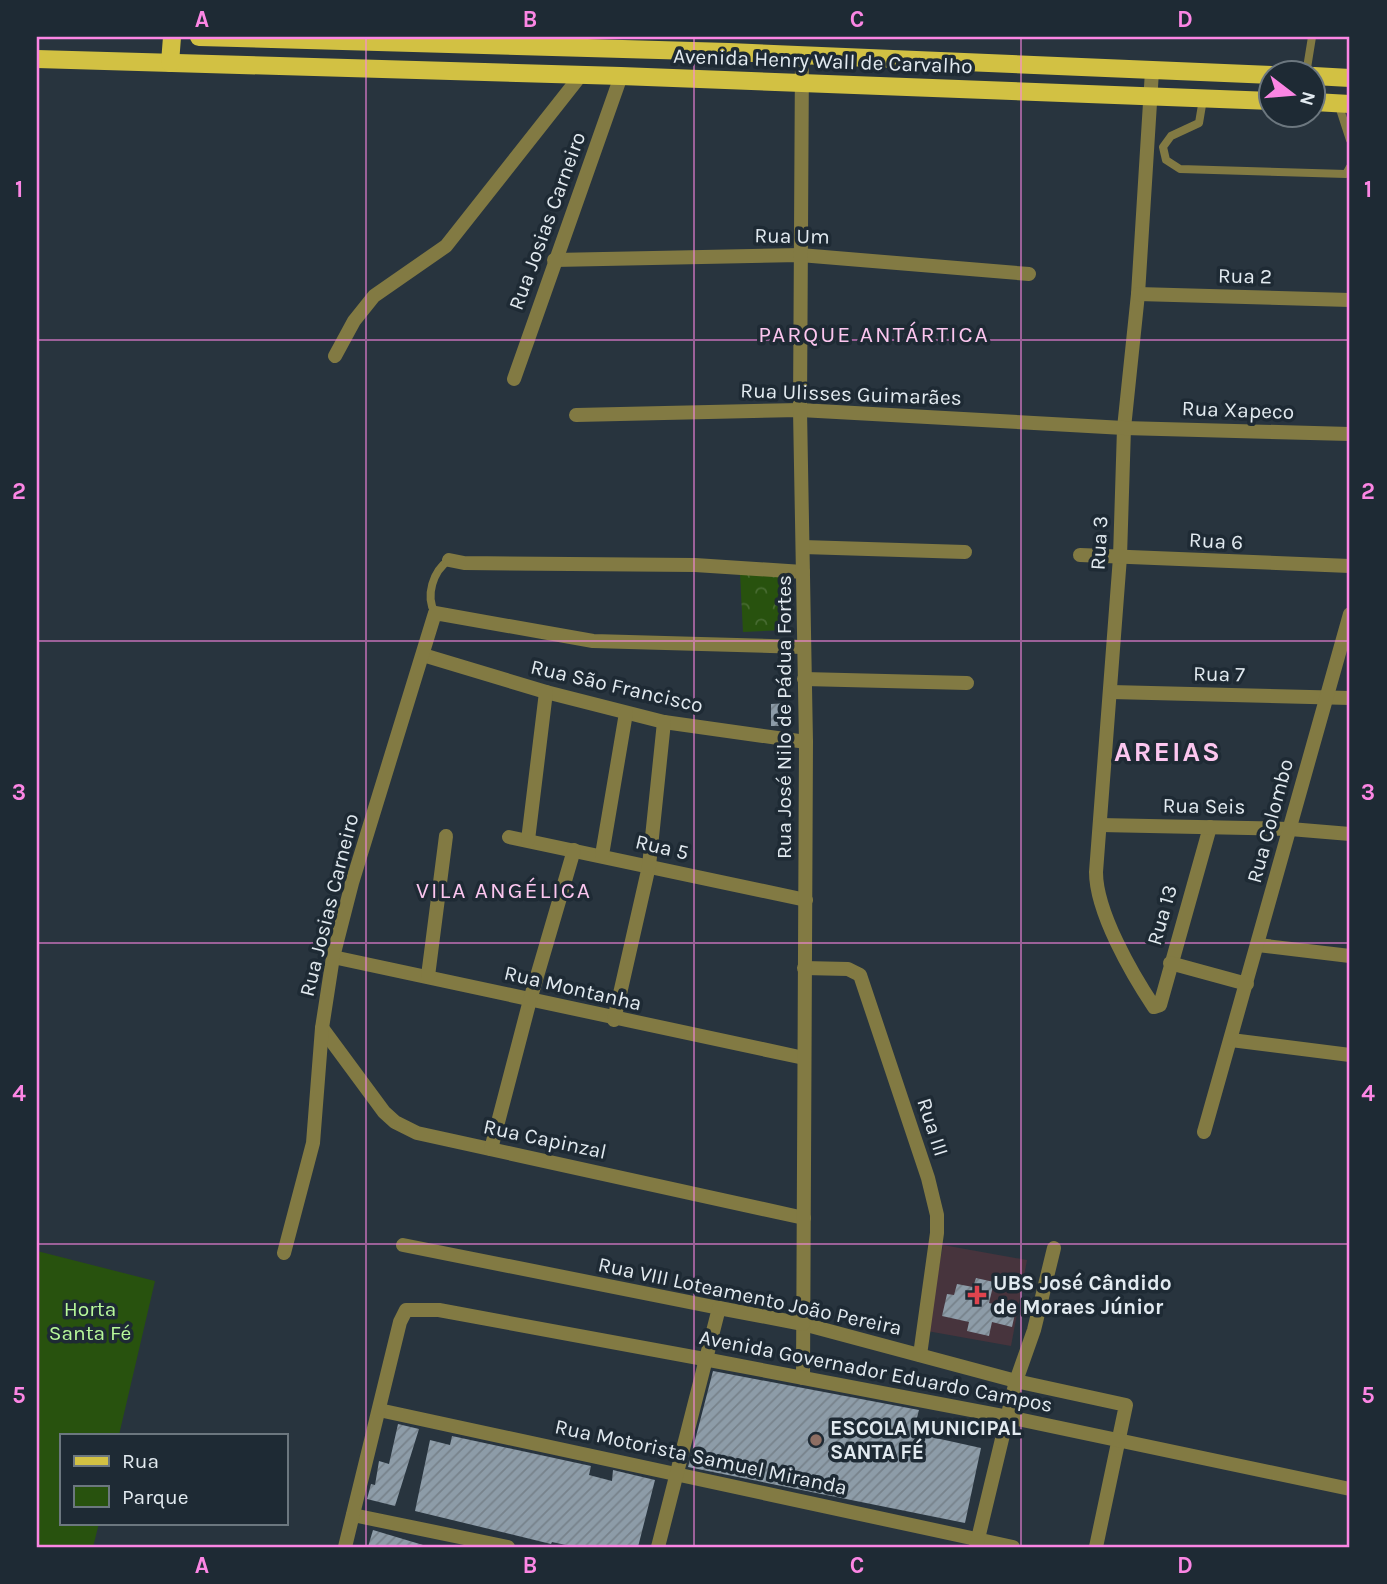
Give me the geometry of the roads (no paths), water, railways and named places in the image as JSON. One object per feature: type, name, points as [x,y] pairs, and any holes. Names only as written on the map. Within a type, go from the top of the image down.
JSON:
[{"type":"main road","points":[[170,63],[172,37]]},
{"type":"main road","name":"Avenida Henry Wall de Carvalho","points":[[199,37],[802,56],[1258,75]]},
{"type":"main road","points":[[442,72],[446,45]]},
{"type":"main road","name":"Avenida Henry Wall de Carvalho","points":[[37,59],[621,76],[1258,101]]},
{"type":"main road","points":[[1328,77],[1350,78]]},
{"type":"street","name":"Rua José Nilo de Pádua Fortes","points":[[802,56],[800,410],[806,742],[803,1378]]},
{"type":"street","name":"Rua 3","points":[[1152,71],[1139,294],[1124,428],[1120,556],[1096,872],[1098,900],[1152,1005]]},
{"type":"street","points":[[335,356],[354,321],[374,296],[446,246],[581,75]]},
{"type":"street","name":"Rua Josias Carneiro","points":[[514,379],[621,76]]},
{"type":"street","name":"Rua Um","points":[[554,260],[800,255],[1029,274]]},
{"type":"street","name":"Rua 2","points":[[1139,294],[1350,300]]},
{"type":"street","name":"Rua Ulisses Guimarães","points":[[576,415],[800,410],[1124,428]]},
{"type":"street","name":"Rua Xapeco","points":[[1124,428],[1350,434]]},
{"type":"street","points":[[803,547],[965,552]]},
{"type":"street","name":"Rua 6","points":[[1080,555],[1350,566]]},
{"type":"street","name":"Rua Josias Carneiro","points":[[449,560],[464,563],[695,565],[803,572]]},
{"type":"street","points":[[435,613],[593,641],[804,647]]},
{"type":"street","name":"Rua Josias Carneiro","points":[[284,1253],[313,1143],[322,1028],[333,957],[352,883],[435,613]]},
{"type":"street","name":"Rua Colombo","points":[[1204,1132],[1350,614]]},
{"type":"street","name":"Rua São Francisco","points":[[423,655],[546,692],[664,722],[806,742]]},
{"type":"street","points":[[804,678],[967,683]]},
{"type":"street","points":[[528,841],[546,692]]},
{"type":"street","name":"Rua 7","points":[[1111,692],[1350,698]]},
{"type":"street","points":[[602,855],[626,713]]},
{"type":"street","points":[[614,1020],[649,866],[664,722]]},
{"type":"street","name":"Rua Seis","points":[[1100,825],[1290,829],[1350,834]]},
{"type":"street","name":"Rua 13","points":[[1152,1005],[1156,1008],[1160,1005],[1210,827]]},
{"type":"street","points":[[428,976],[446,836]]},
{"type":"street","name":"Rua 5","points":[[509,837],[806,900]]},
{"type":"street","points":[[491,1149],[530,1000],[574,850]]},
{"type":"street","points":[[1258,946],[1350,956]]},
{"type":"street","name":"Rua Montanha","points":[[333,957],[428,976],[614,1020],[804,1058]]},
{"type":"street","points":[[1170,963],[1247,984]]},
{"type":"street","name":"Rua III","points":[[804,968],[848,969],[860,975],[928,1178],[937,1216],[937,1233],[920,1355]]},
{"type":"street","name":"Rua Capinzal","points":[[322,1028],[395,1122],[417,1133],[804,1217]]},
{"type":"street","points":[[1231,1040],[1350,1055]]},
{"type":"street","name":"Rua VIII Loteamento João Pereira","points":[[403,1245],[803,1324],[1016,1381],[1126,1405],[1120,1440]]},
{"type":"street","points":[[977,1543],[1016,1381],[1034,1330],[1054,1248]]},
{"type":"street","name":"Avenida Governador Eduardo Campos","points":[[379,1410],[404,1312],[413,1308],[439,1310],[1008,1417],[1350,1489]]},
{"type":"street","points":[[658,1547],[719,1308]]},
{"type":"street","points":[[345,1547],[379,1410]]},
{"type":"street","name":"Rua Motorista Samuel Miranda","points":[[379,1410],[677,1472],[977,1543],[1013,1547]]},
{"type":"street","points":[[1096,1547],[1120,1440]]},
{"type":"street","points":[[353,1515],[508,1547]]},
{"type":"lane","points":[[1308,60],[1312,37]]},
{"type":"lane","points":[[1203,99],[1199,123],[1171,136],[1163,147],[1166,160],[1180,169],[1346,174],[1350,167]]},
{"type":"lane","points":[[1344,104],[1350,140]]},
{"type":"lane","name":"Rua Josias Carneiro","points":[[435,613],[430,605],[430,591],[440,566],[449,560]]},
{"type":"place","name":"UBS José Cândido de Moraes Júnior","points":[[977,1295]]},
{"type":"place","name":"ESCOLA MUNICIPAL SANTA FÉ","points":[[816,1440]]},
{"type":"district","name":"PARQUE ANTÁRTICA","points":[[874,334]]},
{"type":"district","name":"AREIAS","points":[[1168,751]]},
{"type":"district","name":"VILA ANGÉLICA","points":[[504,890]]},
{"type":"park label","name":"Horta Santa Fé","points":[[90,1321]]}]
